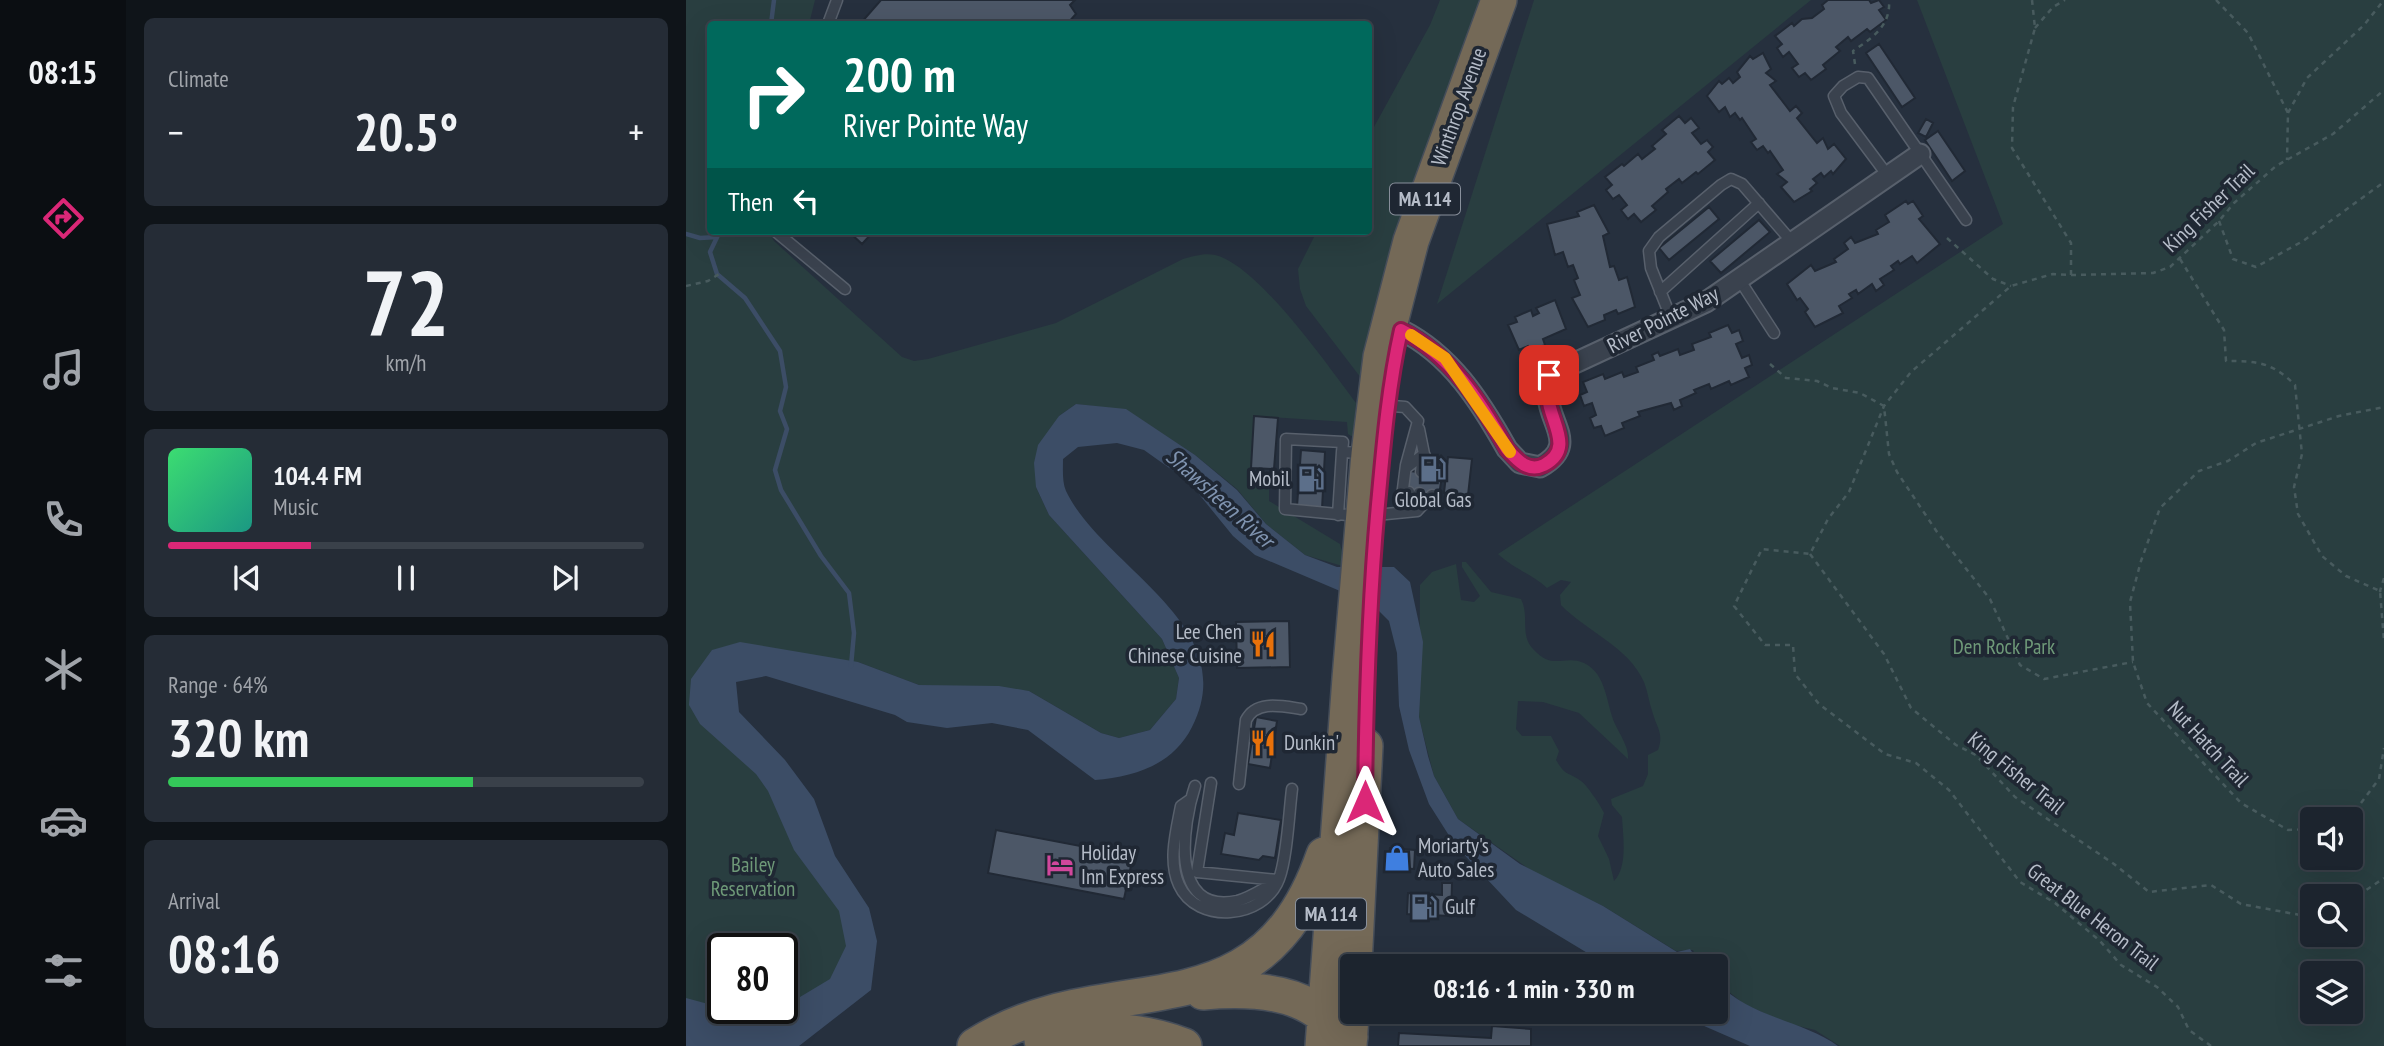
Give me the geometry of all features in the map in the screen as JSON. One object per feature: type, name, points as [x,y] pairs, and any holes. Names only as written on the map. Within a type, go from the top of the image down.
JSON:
[{"type":"highway","name":"Winthrop Avenue","points":[[1337,1037],[1339,812],[1363,608],[1369,514],[1392,462],[1394,328],[1411,241],[1499,0]]},
{"type":"highway","name":"Winthrop Avenue","points":[[1394,328],[1514,0]]},
{"type":"highway","name":"Winthrop Avenue","points":[[1355,954],[1365,802],[1363,608]]},
{"type":"highway","points":[[1186,992],[1220,980],[1242,968],[1286,933],[1316,882],[1339,812]]},
{"type":"highway","points":[[975,1046],[1023,1021],[1186,992],[1243,991],[1291,998],[1337,1037]]},
{"type":"highway","points":[[1026,1046],[1058,1036],[1120,1031],[1149,1035],[1184,1046]]},
{"type":"street","name":"River Pointe Way","points":[[1394,328],[1426,343],[1445,358],[1520,463],[1540,467],[1553,460],[1560,447],[1560,434],[1548,398],[1549,375],[1706,302],[1920,154]]},
{"type":"lane","points":[[829,21],[837,0]]},
{"type":"lane","points":[[1888,176],[1841,113],[1834,96],[1843,86],[1858,77],[1868,78],[1966,220]]},
{"type":"lane","points":[[1671,318],[1660,292],[1649,251],[1659,237],[1731,179],[1742,184],[1792,242]]},
{"type":"lane","points":[[1660,292],[1759,203]]},
{"type":"lane","points":[[780,235],[845,289]]},
{"type":"lane","points":[[1739,279],[1774,333]]},
{"type":"lane","points":[[1393,410],[1434,474]]},
{"type":"lane","points":[[1392,462],[1393,410]]},
{"type":"lane","points":[[1423,454],[1392,462],[1343,442],[1286,439],[1285,509],[1369,514],[1417,511],[1432,495]]},
{"type":"lane","points":[[1414,493],[1417,511]]},
{"type":"lane","points":[[1239,784],[1246,720],[1250,711],[1259,706],[1301,709]]},
{"type":"lane","points":[[1211,783],[1198,872],[1279,880]]},
{"type":"lane","points":[[1195,786],[1184,857],[1190,883],[1198,893],[1217,901],[1238,901],[1279,880]]},
{"type":"lane","points":[[1279,880],[1292,789]]},
{"type":"path","points":[[1858,77],[1853,51],[1877,35],[1890,13],[1888,0]]},
{"type":"path","points":[[1810,554],[1828,519],[1849,492],[1884,406],[1919,364],[2011,286],[2053,274],[2071,275],[2071,243],[2012,148],[2013,107],[2035,28],[2032,0]]},
{"type":"path","points":[[2035,28],[2053,7],[2064,0]]},
{"type":"path","points":[[2216,0],[2248,33],[2288,113]]},
{"type":"path","points":[[2287,161],[2288,113],[2307,78],[2364,25],[2384,0]]},
{"type":"path","name":"King Fisher Trail","points":[[2071,275],[2153,273],[2170,267],[2219,221],[2234,203],[2287,161],[2333,134],[2384,90]]},
{"type":"path","points":[[2219,221],[2233,259],[2256,267],[2303,241],[2384,183]]},
{"type":"path","points":[[1947,238],[1993,279],[2011,286]]},
{"type":"path","points":[[2180,259],[2224,330],[2225,361],[2254,361],[2279,369],[2295,385],[2302,454],[2294,487],[2298,514],[2322,556],[2346,576],[2380,591],[2384,596]]},
{"type":"path","points":[[686,286],[717,275]]},
{"type":"path","points":[[1770,364],[1786,378],[1817,381],[1832,388],[1860,393],[1884,406]]},
{"type":"path","points":[[1884,406],[1889,454],[1897,472],[1937,532],[1990,598],[2020,664],[2044,679],[2133,663]]},
{"type":"path","name":"Nut Hatch Trail","points":[[2300,830],[2288,830],[2241,803],[2147,703],[2133,663],[2130,602],[2160,508],[2199,471],[2228,461],[2256,443],[2339,416],[2384,407]]},
{"type":"path","name":"Great Blue Heron Trail","points":[[1810,554],[1762,549],[1734,606],[1765,645],[1793,645],[1795,674],[1819,704],[1885,754],[1916,763],[1949,790],[2020,883],[2055,903],[2101,941],[2121,965],[2157,987],[2178,1007],[2189,1030],[2211,1046]]},
{"type":"path","name":"King Fisher Trail","points":[[1810,554],[1884,654],[1911,708],[1956,745],[1976,755],[2015,797],[2114,864],[2148,892],[2211,885],[2241,904],[2300,915]]},
{"type":"path","points":[[2384,578],[2380,591],[2384,641]]},
{"type":"path","points":[[2357,807],[2379,779],[2384,748]]},
{"type":"path","points":[[2363,892],[2384,878]]},
{"type":"green space","name":"Bailey Reservation","points":[[686,0],[815,0],[810,21],[707,21],[707,235],[770,235],[902,357],[914,361],[928,359],[1056,323],[1183,259],[1211,254],[1232,263],[1271,296],[1356,403],[1353,437],[1348,434],[1347,422],[1254,416],[1251,487],[1269,489],[1269,501],[1340,544],[1346,567],[1305,555],[1266,524],[1237,489],[1195,455],[1126,410],[1076,404],[1059,416],[1036,487],[1049,515],[1162,639],[1179,678],[1176,699],[1150,730],[1119,738],[1101,733],[1029,691],[919,685],[858,662],[728,671],[728,719],[861,920],[835,998],[798,1009],[798,933],[707,933],[707,1024],[747,1024],[686,1042]]},
{"type":"green space","points":[[1440,0],[1487,0],[1366,378],[1361,378],[1306,306],[1300,289],[1298,269],[1315,235],[1372,235],[1372,131],[1430,25]]},
{"type":"green space","points":[[1534,0],[1811,0],[1437,304]]},
{"type":"green space","name":"Den Rock Park","points":[[1917,0],[2384,0],[2384,1046],[1840,1046],[1815,1030],[1786,1023],[1744,1004],[1728,991],[1728,954],[1676,951],[1603,906],[1532,871],[1458,819],[1434,776],[1419,718],[1420,585],[1432,572],[1456,564],[1461,600],[1474,602],[1480,596],[1462,567],[1462,562],[1466,562],[1491,592],[1521,599],[1527,638],[1534,650],[1547,660],[1584,663],[1592,668],[1602,682],[1615,724],[1626,746],[1628,759],[1579,713],[1543,702],[1518,701],[1516,729],[1522,736],[1551,736],[1559,751],[1556,760],[1559,765],[1584,783],[1597,801],[1604,813],[1598,836],[1609,859],[1614,881],[1618,875],[1623,860],[1622,817],[1612,805],[1611,799],[1643,786],[1648,774],[1648,755],[1658,750],[1660,744],[1659,731],[1644,682],[1637,669],[1618,649],[1561,605],[1560,595],[1571,582],[1561,580],[1547,588],[1498,554],[2003,224]]},
{"type":"water","name":"Shawsheen River","points":[[1076,404],[1126,409],[1195,455],[1237,490],[1266,524],[1305,555],[1337,567],[1394,567],[1410,582],[1423,642],[1419,717],[1428,756],[1434,776],[1458,819],[1520,864],[1603,906],[1677,952],[1690,949],[1693,954],[1589,954],[1516,910],[1455,845],[1429,804],[1409,750],[1399,706],[1397,653],[1389,621],[1373,605],[1255,555],[1233,536],[1189,482],[1144,450],[1117,443],[1078,447],[1063,459],[1064,484],[1084,519],[1162,599],[1184,628],[1199,658],[1203,691],[1192,727],[1184,740],[1163,760],[1151,767],[1124,776],[1095,780],[1028,730],[992,723],[947,728],[907,722],[895,715],[766,676],[736,682],[739,712],[785,760],[814,799],[835,856],[869,908],[877,941],[871,990],[799,1046],[686,1046],[686,998],[707,1004],[707,1024],[798,1024],[798,998],[830,979],[846,946],[839,911],[794,850],[768,791],[756,774],[700,724],[689,705],[691,679],[712,650],[740,642],[858,662],[919,685],[999,686],[1029,691],[1101,733],[1119,738],[1150,730],[1176,699],[1179,678],[1162,639],[1049,515],[1036,487],[1034,463],[1038,445],[1059,416]]},
{"type":"water","points":[[1728,992],[1760,1011],[1808,1030],[1838,1046],[1750,1046],[1700,1024],[1728,1024]]},
{"type":"building","points":[[881,0],[1075,0],[1070,5],[1076,14],[1070,21],[863,21]]},
{"type":"building","points":[[1828,0],[1869,0],[1871,3],[1879,0],[1884,7],[1879,10],[1886,20],[1851,41],[1848,37],[1836,47],[1840,51],[1823,65],[1826,69],[1811,80],[1805,73],[1799,77],[1792,68],[1798,64],[1789,52],[1783,57],[1777,48],[1782,44],[1775,36],[1792,23],[1794,26],[1802,19],[1812,18],[1824,9],[1822,5]]},
{"type":"building","points":[[1879,44],[1915,98],[1902,107],[1866,53]]},
{"type":"building","points":[[1763,53],[1771,69],[1766,73],[1776,81],[1770,85],[1790,111],[1796,106],[1802,113],[1797,118],[1817,143],[1823,138],[1828,149],[1834,144],[1846,159],[1833,174],[1831,171],[1824,177],[1821,173],[1813,179],[1817,183],[1810,189],[1812,191],[1794,202],[1781,187],[1787,182],[1777,174],[1783,170],[1770,151],[1768,153],[1763,146],[1757,150],[1751,142],[1756,139],[1742,118],[1740,120],[1735,113],[1730,117],[1725,107],[1719,112],[1707,96],[1719,81],[1722,84],[1729,78],[1733,83],[1740,77],[1737,72],[1750,56],[1753,59]]},
{"type":"building","points":[[1679,116],[1685,123],[1691,118],[1699,128],[1692,133],[1701,144],[1707,140],[1713,147],[1708,152],[1715,160],[1698,174],[1696,172],[1682,183],[1679,179],[1666,189],[1668,192],[1652,206],[1656,210],[1641,222],[1634,214],[1628,219],[1621,210],[1627,205],[1619,195],[1613,199],[1606,190],[1612,185],[1605,177],[1638,154],[1642,159],[1655,149],[1652,146],[1666,134],[1662,130]]},
{"type":"building","points":[[1926,119],[1933,123],[1926,137],[1918,133]]},
{"type":"building","points":[[1938,131],[1965,171],[1952,181],[1925,140]]},
{"type":"building","points":[[1906,201],[1908,204],[1913,201],[1923,216],[1919,219],[1940,244],[1917,263],[1912,256],[1900,264],[1898,261],[1891,266],[1894,270],[1880,279],[1884,285],[1876,291],[1872,284],[1858,294],[1856,290],[1849,294],[1852,298],[1839,306],[1843,313],[1815,327],[1805,312],[1808,309],[1800,298],[1797,300],[1787,284],[1811,265],[1815,271],[1836,262],[1834,259],[1848,249],[1844,243],[1851,237],[1855,243],[1878,234],[1876,230],[1889,222],[1885,215]]},
{"type":"building","points":[[1594,205],[1609,233],[1603,236],[1610,267],[1614,266],[1619,280],[1627,277],[1635,307],[1618,314],[1616,310],[1604,315],[1605,320],[1588,327],[1572,298],[1580,295],[1574,280],[1578,278],[1573,265],[1568,267],[1563,252],[1555,255],[1547,224],[1579,216],[1577,212]]},
{"type":"building","points":[[1709,207],[1719,219],[1669,260],[1659,248]]},
{"type":"building","points":[[1759,220],[1770,232],[1721,273],[1710,261]]},
{"type":"building","points":[[852,235],[870,235],[862,244]]},
{"type":"building","points":[[1555,300],[1566,329],[1543,339],[1545,345],[1530,351],[1528,346],[1519,350],[1508,325],[1517,322],[1515,317],[1531,310],[1533,316],[1539,313],[1536,308]]},
{"type":"building","points":[[1728,325],[1732,333],[1739,330],[1743,341],[1736,344],[1742,358],[1749,355],[1752,365],[1745,368],[1749,377],[1731,385],[1729,381],[1711,389],[1709,384],[1694,390],[1696,393],[1680,400],[1682,406],[1674,410],[1671,403],[1638,412],[1640,416],[1622,423],[1624,428],[1605,436],[1601,426],[1594,428],[1590,418],[1596,415],[1592,403],[1584,406],[1580,395],[1587,392],[1583,382],[1603,374],[1605,379],[1622,372],[1624,377],[1638,372],[1636,367],[1654,360],[1652,355],[1658,352],[1660,356],[1678,349],[1680,355],[1694,350],[1692,344],[1711,337],[1709,333]]},
{"type":"building","points":[[1254,416],[1278,418],[1274,469],[1251,468]]},
{"type":"building","name":"Mobil","points":[[1301,450],[1325,452],[1322,509],[1297,507]]},
{"type":"building","points":[[1448,457],[1472,459],[1468,495],[1444,493]]},
{"type":"building","points":[[1410,471],[1442,475],[1439,496],[1407,491]]},
{"type":"building","name":"Lee Chen Chinese Cuisine","points":[[1289,621],[1290,667],[1237,668],[1236,622]]},
{"type":"building","name":"Dunkin'","points":[[1256,717],[1277,721],[1270,768],[1248,764]]},
{"type":"building","points":[[1238,813],[1281,820],[1275,858],[1263,856],[1259,860],[1221,854],[1225,833],[1234,835]]},
{"type":"building","name":"Holiday Inn Express","points":[[996,830],[1133,856],[1124,899],[988,873]]},
{"type":"building","points":[[1390,848],[1415,850],[1414,869],[1388,867]]},
{"type":"building","points":[[1442,883],[1452,883],[1451,916],[1407,914],[1408,893],[1442,895]]},
{"type":"building","points":[[1492,1026],[1531,1029],[1531,1046],[1398,1046],[1399,1033],[1491,1038]]},
{"type":"waterway","points":[[771,21],[774,0]]},
{"type":"waterway","points":[[686,234],[700,238],[717,237]]},
{"type":"waterway","points":[[718,235],[710,252],[717,274],[745,298],[780,351],[786,387],[780,411],[787,429],[775,470],[781,490],[821,556],[849,593],[854,633],[851,666]]},
{"type":"slow traffic","points":[[1411,335],[1445,358],[1510,452]]},
{"type":"place","name":"Global Gas","points":[[1433,469]]},
{"type":"place","name":"Mobil","points":[[1311,479]]},
{"type":"place","name":"Lee Chen Chinese Cuisine","points":[[1263,644]]},
{"type":"place","name":"Dunkin'","points":[[1263,743]]},
{"type":"place","name":"Moriarty's Auto Sales","points":[[1397,858]]},
{"type":"place","name":"Holiday Inn Express","points":[[1060,865]]},
{"type":"place","name":"Gulf","points":[[1424,907]]},
{"type":"route","points":[[1365,802],[1367,642],[1374,536],[1387,407],[1401,330],[1426,343],[1445,358],[1507,449],[1520,463],[1530,467],[1540,467],[1553,460],[1560,447],[1560,434],[1548,398],[1549,375]]}]
